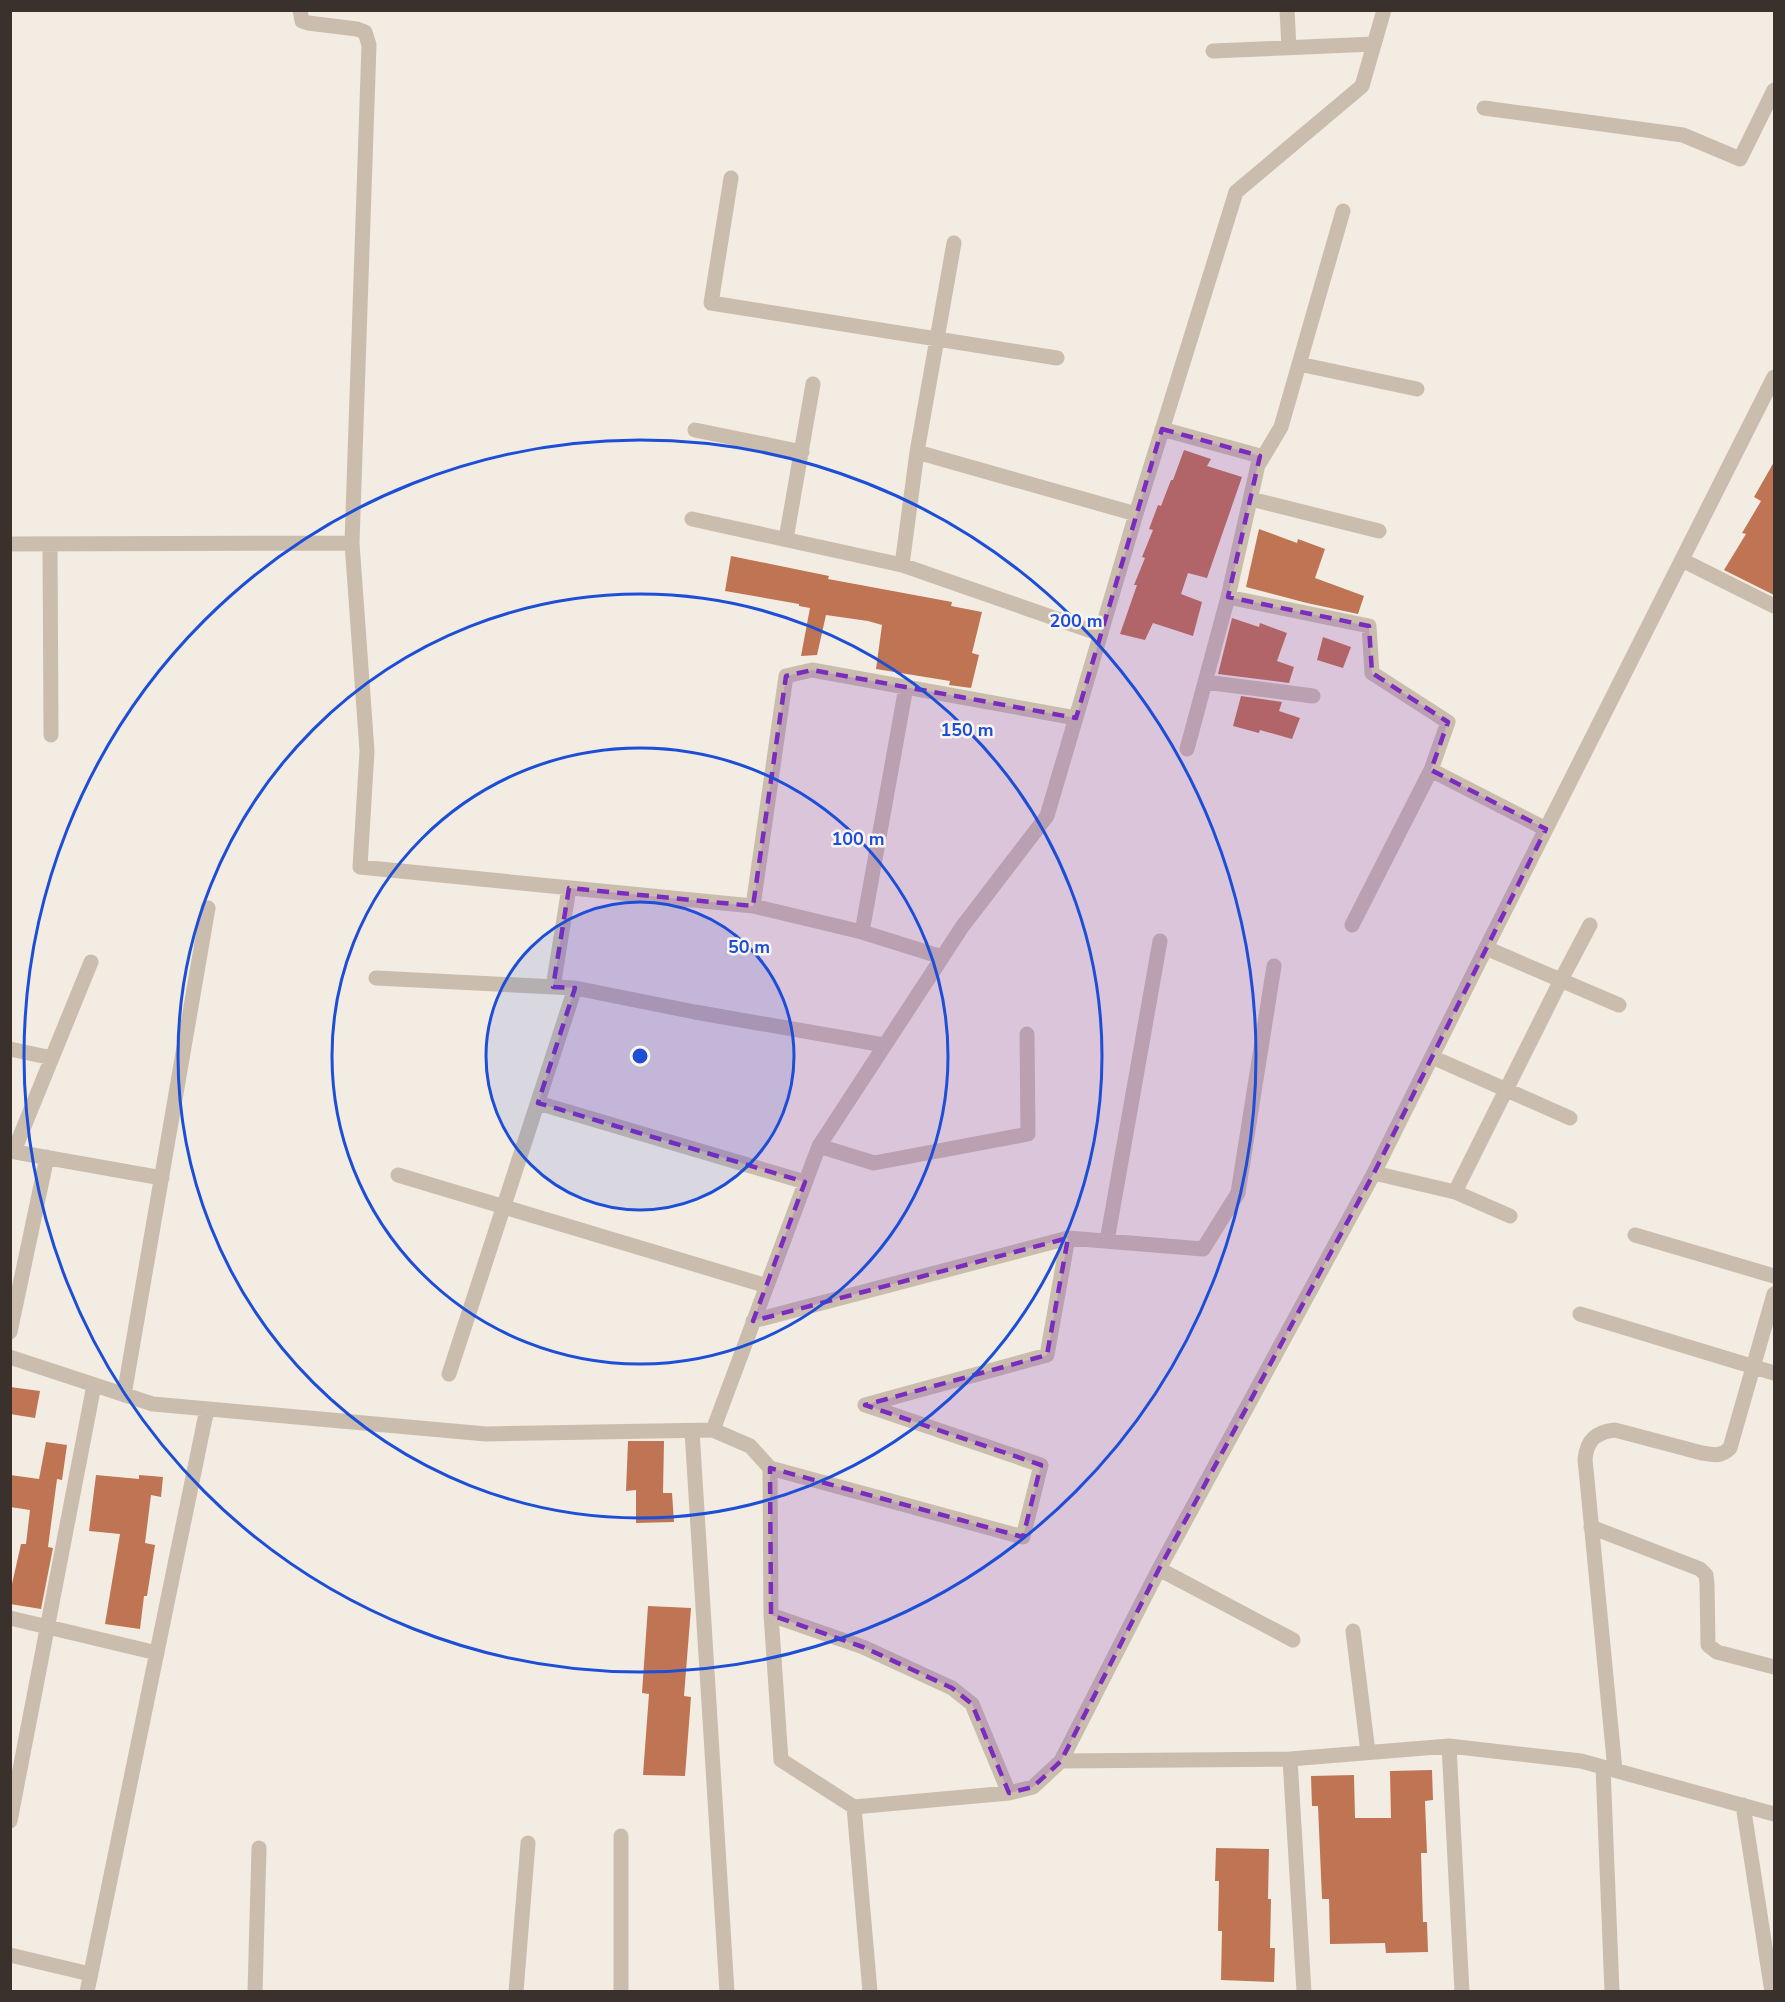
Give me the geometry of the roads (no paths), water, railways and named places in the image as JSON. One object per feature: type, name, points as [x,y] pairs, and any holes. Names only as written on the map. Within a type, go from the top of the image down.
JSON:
[{"type":"street","points":[[300,10],[302,21],[365,32],[369,45],[352,543],[368,751],[360,867],[753,906],[862,932],[942,957]]},
{"type":"street","points":[[1287,10],[1289,48]]},
{"type":"street","points":[[713,1430],[819,1146],[962,927],[1047,816],[1136,514],[1236,192],[1362,86],[1384,10]]},
{"type":"street","points":[[1213,51],[1374,44]]},
{"type":"street","points":[[1484,108],[1683,135],[1740,159],[1774,90]]},
{"type":"street","points":[[731,177],[711,303],[1057,358]]},
{"type":"street","points":[[1258,464],[1281,428],[1343,211]]},
{"type":"street","points":[[902,565],[917,452],[954,243]]},
{"type":"street","points":[[1299,364],[1417,389]]},
{"type":"street","points":[[770,1468],[771,1615],[781,1760],[855,1807],[1009,1793],[1034,1787],[1061,1761],[1160,1569],[1374,1173],[1774,377]]},
{"type":"street","points":[[786,539],[813,384]]},
{"type":"street","points":[[1162,429],[1260,456],[1228,597],[1187,749]]},
{"type":"street","points":[[695,430],[802,452]]},
{"type":"street","points":[[917,452],[1136,514]]},
{"type":"street","points":[[1251,499],[1379,531]]},
{"type":"street","points":[[692,519],[902,565],[1101,634]]},
{"type":"street","points":[[10,544],[352,543]]},
{"type":"street","points":[[50,544],[51,735]]},
{"type":"street","points":[[1682,560],[1774,606]]},
{"type":"street","points":[[1228,597],[1369,626],[1372,673],[1448,722],[1431,770],[1352,925]]},
{"type":"street","points":[[753,906],[786,676],[812,670],[1076,718]]},
{"type":"street","points":[[1205,682],[1313,696]]},
{"type":"street","points":[[862,932],[906,687]]},
{"type":"street","points":[[1431,770],[1546,829]]},
{"type":"street","points":[[553,987],[569,888]]},
{"type":"street","points":[[124,1395],[208,908]]},
{"type":"street","points":[[1455,1192],[1590,925]]},
{"type":"street","points":[[1107,1241],[1160,941]]},
{"type":"street","points":[[1486,948],[1619,1005]]},
{"type":"street","points":[[92,962],[12,1151],[162,1178]]},
{"type":"street","points":[[753,1321],[1068,1238],[1203,1249],[1238,1193],[1274,966]]},
{"type":"street","points":[[376,978],[575,988],[695,1012],[884,1045]]},
{"type":"street","points":[[449,1374],[575,988]]},
{"type":"street","points":[[819,1146],[874,1163],[1028,1134],[1027,1034]]},
{"type":"street","points":[[10,1049],[52,1058]]},
{"type":"street","points":[[1432,1058],[1570,1118]]},
{"type":"street","points":[[538,1103],[806,1182]]},
{"type":"street","points":[[10,1332],[47,1157]]},
{"type":"street","points":[[1374,1173],[1455,1192],[1510,1216]]},
{"type":"street","points":[[398,1175],[767,1286]]},
{"type":"street","points":[[1635,1235],[1774,1276]]},
{"type":"street","points":[[10,1357],[153,1404],[486,1434],[713,1430],[750,1446],[770,1468],[1023,1537],[1041,1465],[865,1405],[1047,1355],[1068,1238]]},
{"type":"street","points":[[1612,1992],[1609,1769],[1586,1449],[1592,1438],[1602,1431],[1615,1430],[1702,1453],[1724,1454],[1730,1448],[1774,1294]]},
{"type":"street","points":[[1580,1314],[1774,1373]]},
{"type":"street","points":[[10,1821],[94,1384]]},
{"type":"street","points":[[87,1992],[207,1409]]},
{"type":"street","points":[[692,1431],[727,1992]]},
{"type":"street","points":[[1591,1527],[1700,1569],[1706,1575],[1707,1584],[1708,1645],[1717,1652],[1774,1667]]},
{"type":"street","points":[[1160,1569],[1293,1640]]},
{"type":"street","points":[[771,1615],[863,1647],[952,1688],[972,1704],[1009,1793]]},
{"type":"street","points":[[10,1618],[157,1653]]},
{"type":"street","points":[[1353,1631],[1368,1752]]},
{"type":"street","points":[[1061,1761],[1290,1759],[1449,1746],[1581,1761],[1774,1814]]},
{"type":"street","points":[[1449,1746],[1462,1992]]},
{"type":"street","points":[[1290,1759],[1304,1992]]},
{"type":"street","points":[[1743,1805],[1772,1992]]},
{"type":"street","points":[[855,1807],[870,1992]]},
{"type":"street","points":[[621,1836],[621,1992]]},
{"type":"street","points":[[516,1992],[528,1843]]},
{"type":"street","points":[[255,1992],[259,1848]]},
{"type":"street","points":[[10,1955],[90,1974]]}]
